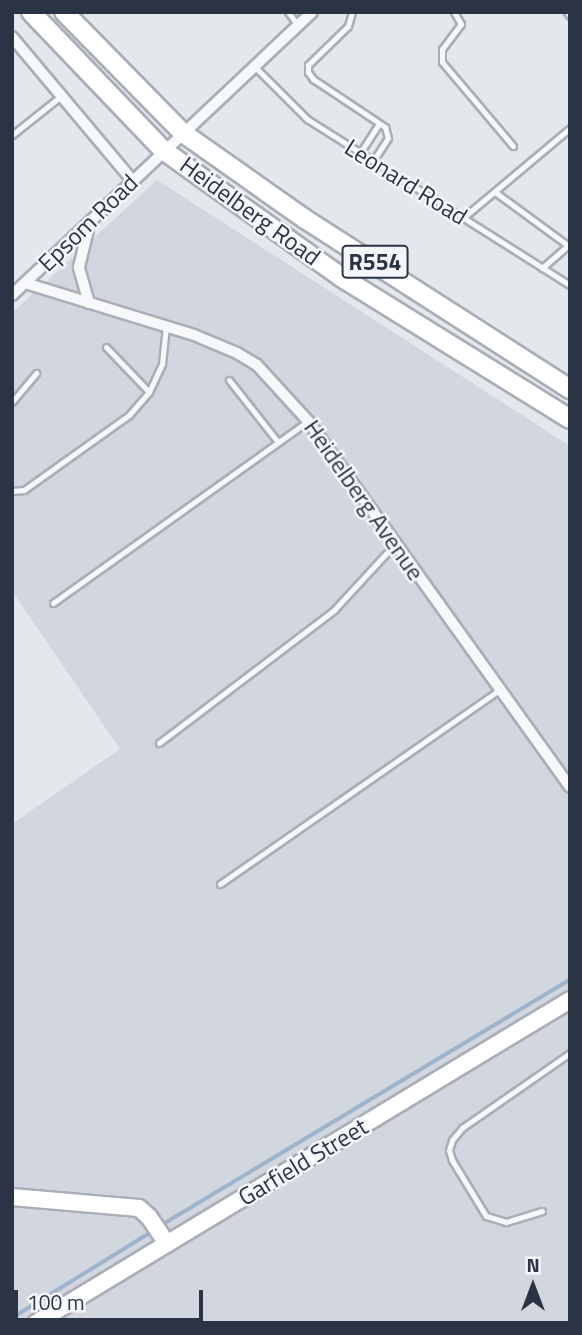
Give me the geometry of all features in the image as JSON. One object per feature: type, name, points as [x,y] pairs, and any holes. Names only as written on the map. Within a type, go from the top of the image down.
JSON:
[{"type":"main road","name":"Heidelberg Road","points":[[31,12],[163,150],[341,277],[570,419]]},
{"type":"main road","name":"Heidelberg Road","points":[[64,12],[183,133],[305,219],[570,389]]},
{"type":"street","name":"Epsom Road","points":[[12,295],[312,12]]},
{"type":"street","points":[[12,38],[132,180]]},
{"type":"street","points":[[89,303],[79,267],[90,222]]},
{"type":"street","name":"Heidelberg Avenue","points":[[25,283],[166,325],[237,353],[257,365],[308,421],[570,787]]},
{"type":"street","name":"Garfield Street","points":[[36,1323],[570,1000]]},
{"type":"street","points":[[12,1197],[139,1208],[149,1217],[167,1244]]},
{"type":"lane","points":[[288,12],[297,24]]},
{"type":"lane","points":[[352,12],[348,26],[308,65],[308,72],[385,127],[388,138],[373,161]]},
{"type":"lane","points":[[454,12],[461,24],[442,49],[442,62],[513,146]]},
{"type":"lane","name":"Leonard Road","points":[[253,65],[307,119],[570,285]]},
{"type":"lane","points":[[12,135],[61,96]]},
{"type":"lane","points":[[360,153],[379,124]]},
{"type":"lane","points":[[464,218],[570,128]]},
{"type":"lane","points":[[495,192],[569,245],[542,268]]},
{"type":"lane","points":[[12,491],[24,490],[129,415],[149,392],[162,364],[167,340],[166,325]]},
{"type":"lane","points":[[106,347],[149,392]]},
{"type":"lane","points":[[12,402],[36,373]]},
{"type":"lane","points":[[229,380],[278,442]]},
{"type":"lane","points":[[53,603],[308,421]]},
{"type":"lane","points":[[159,743],[334,610],[395,544]]},
{"type":"lane","points":[[220,884],[500,690]]},
{"type":"lane","points":[[542,1211],[506,1222],[486,1216],[452,1160],[449,1150],[452,1140],[462,1128],[570,1053]]},
{"type":"shaded area","points":[[157,180],[570,446],[570,1323],[12,1323],[12,824],[120,749],[12,591],[12,313]]},
{"type":"waterway","points":[[160,1226],[570,980]]},
{"type":"waterway","points":[[12,1318],[153,1231]]}]
